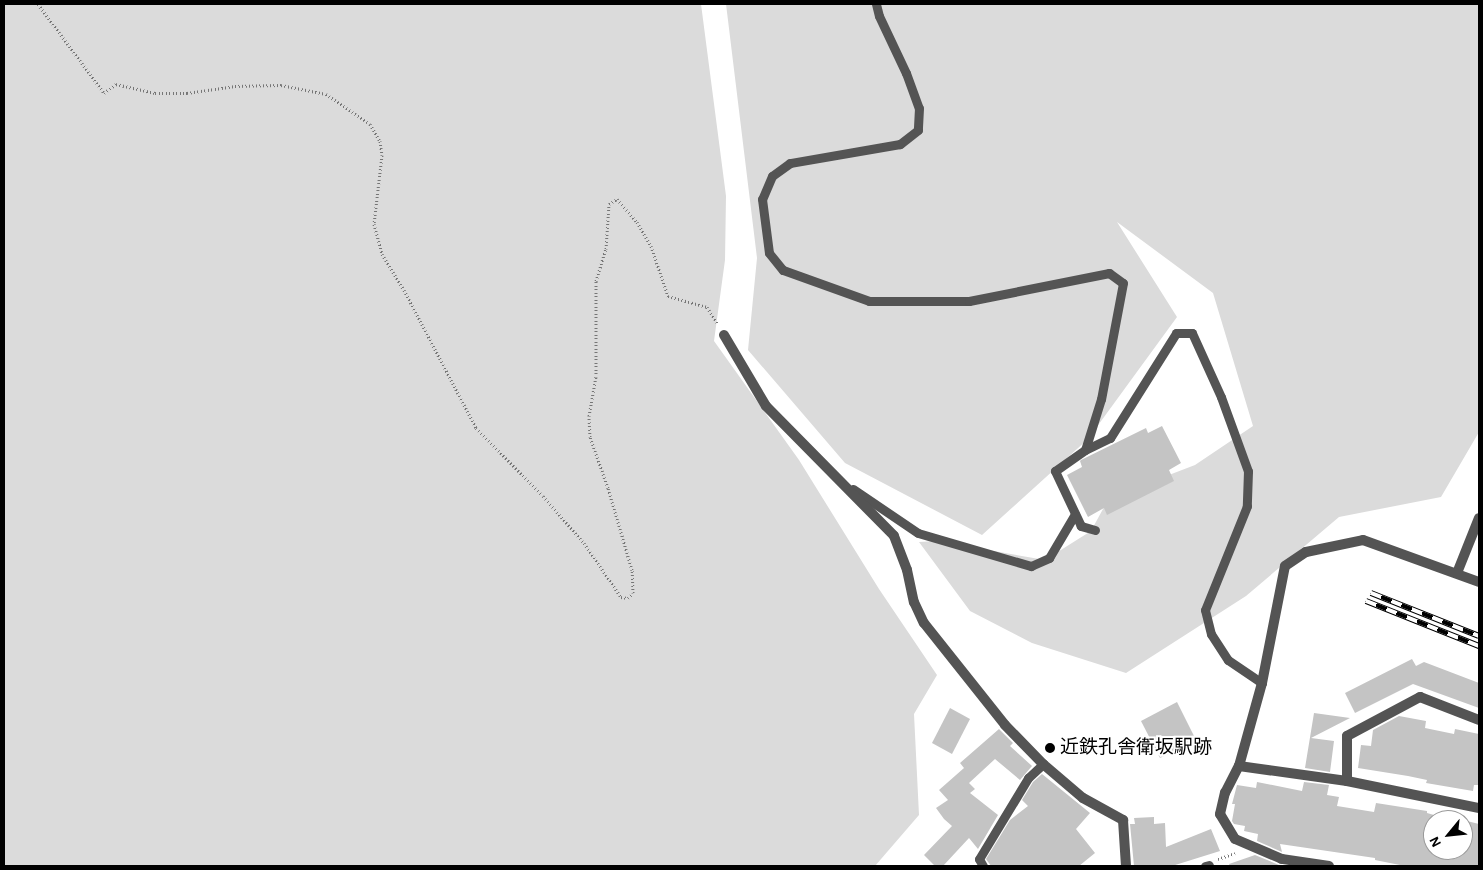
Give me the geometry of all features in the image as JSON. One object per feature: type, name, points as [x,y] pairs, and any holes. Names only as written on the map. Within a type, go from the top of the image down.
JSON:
[{"type":"street","points":[[724,335],[766,406],[808,452],[829,469],[894,536],[907,570],[914,602],[936,639],[1006,725],[1043,764],[1083,798],[1123,820],[1126,866]]},
{"type":"street","points":[[1458,573],[1479,518]]},
{"type":"street","points":[[1329,866],[1282,859],[1235,839],[1220,814],[1225,793],[1238,766],[1262,684],[1285,566],[1306,552],[1363,540],[1479,582]]},
{"type":"street","points":[[1347,781],[1348,736],[1420,698],[1479,720]]},
{"type":"street","points":[[1238,766],[1347,781],[1479,808]]},
{"type":"lane","points":[[876,4],[879,16],[906,72],[919,108],[918,130],[900,144],[790,163],[772,176],[762,199],[769,253],[783,270],[869,301],[969,301],[1109,273],[1123,284],[1101,398],[1085,450]]},
{"type":"lane","points":[[1095,530],[1081,526],[1055,471],[1085,450],[1110,438],[1176,333],[1192,332],[1221,397],[1248,471],[1247,506],[1205,610],[1211,634],[1228,660],[1262,684]]},
{"type":"lane","points":[[829,469],[860,494],[918,533],[1030,566],[1049,558],[1075,514]]},
{"type":"lane","points":[[983,866],[979,859],[1028,778],[1043,764]]},
{"type":"path","points":[[38,4],[104,93],[116,84],[138,90],[163,93],[281,85],[326,94],[370,124],[380,141],[382,156],[374,224],[382,254],[404,290],[476,428],[543,496],[584,543],[621,597],[628,598],[633,592],[632,570],[608,488],[590,437],[589,416],[596,377],[596,282],[606,249],[609,204],[617,199],[637,222],[650,246],[668,296],[707,307],[724,335]]},
{"type":"path","points":[[1207,866],[1215,860],[1242,851],[1248,845]]},
{"type":"shaded area","points":[[4,4],[701,4],[726,196],[725,260],[714,341],[799,460],[879,589],[937,675],[914,714],[919,815],[875,866],[4,866]]},
{"type":"shaded area","points":[[726,4],[1479,4],[1479,432],[1441,497],[1339,517],[1246,596],[1126,673],[1032,643],[970,611],[919,542],[937,541],[1045,560],[1091,531],[1109,498],[1195,465],[1253,426],[1213,293],[1117,222],[1177,317],[1088,439],[982,535],[845,463],[748,350],[757,258]]},
{"type":"building","points":[[1162,426],[1181,463],[1169,470],[1174,481],[1107,515],[1104,508],[1088,517],[1067,475],[1082,467],[1081,460],[1146,428],[1148,433]]},
{"type":"building","points":[[1412,659],[1416,666],[1424,662],[1479,683],[1479,708],[1413,684],[1355,713],[1345,693]]},
{"type":"building","points":[[1177,702],[1196,740],[1160,758],[1141,721]]},
{"type":"building","points":[[950,708],[970,719],[952,754],[932,743]]},
{"type":"building","points":[[1314,713],[1350,718],[1311,738],[1334,741],[1330,772],[1305,768]]},
{"type":"building","points":[[1399,716],[1426,721],[1425,728],[1454,734],[1455,729],[1479,734],[1478,785],[1474,785],[1473,791],[1426,783],[1427,780],[1408,776],[1358,768],[1361,745],[1371,746],[1373,730]]},
{"type":"building","points":[[999,729],[1013,743],[1010,746],[1032,766],[1020,780],[995,759],[969,783],[975,789],[970,793],[998,815],[978,849],[969,838],[943,866],[935,866],[924,855],[952,826],[936,808],[948,800],[939,790],[964,768],[960,763]]},
{"type":"building","points":[[1042,774],[1090,813],[1076,829],[1095,853],[1079,866],[991,866],[986,859],[1010,820],[1028,806],[1022,800],[1033,782]]},
{"type":"building","points":[[1257,782],[1302,791],[1304,782],[1329,785],[1327,795],[1339,797],[1337,806],[1374,812],[1376,803],[1423,810],[1423,860],[1473,860],[1473,822],[1479,824],[1478,866],[1405,866],[1375,860],[1375,858],[1280,844],[1282,852],[1257,841],[1258,834],[1244,831],[1245,826],[1234,824],[1232,821],[1235,804],[1232,804],[1237,785],[1256,788]]},
{"type":"building","points":[[1154,817],[1154,824],[1165,823],[1166,847],[1211,829],[1220,851],[1172,866],[1134,866],[1130,824],[1135,824],[1134,818]]},
{"type":"building","points":[[1255,855],[1284,866],[1230,866],[1229,864]]},
{"type":"railway","points":[[1371,593],[1479,636]]},
{"type":"railway","points":[[1366,601],[1479,646]]},
{"type":"place","name":"近鉄孔舎衛坂駅跡","points":[[1050,748]]}]
